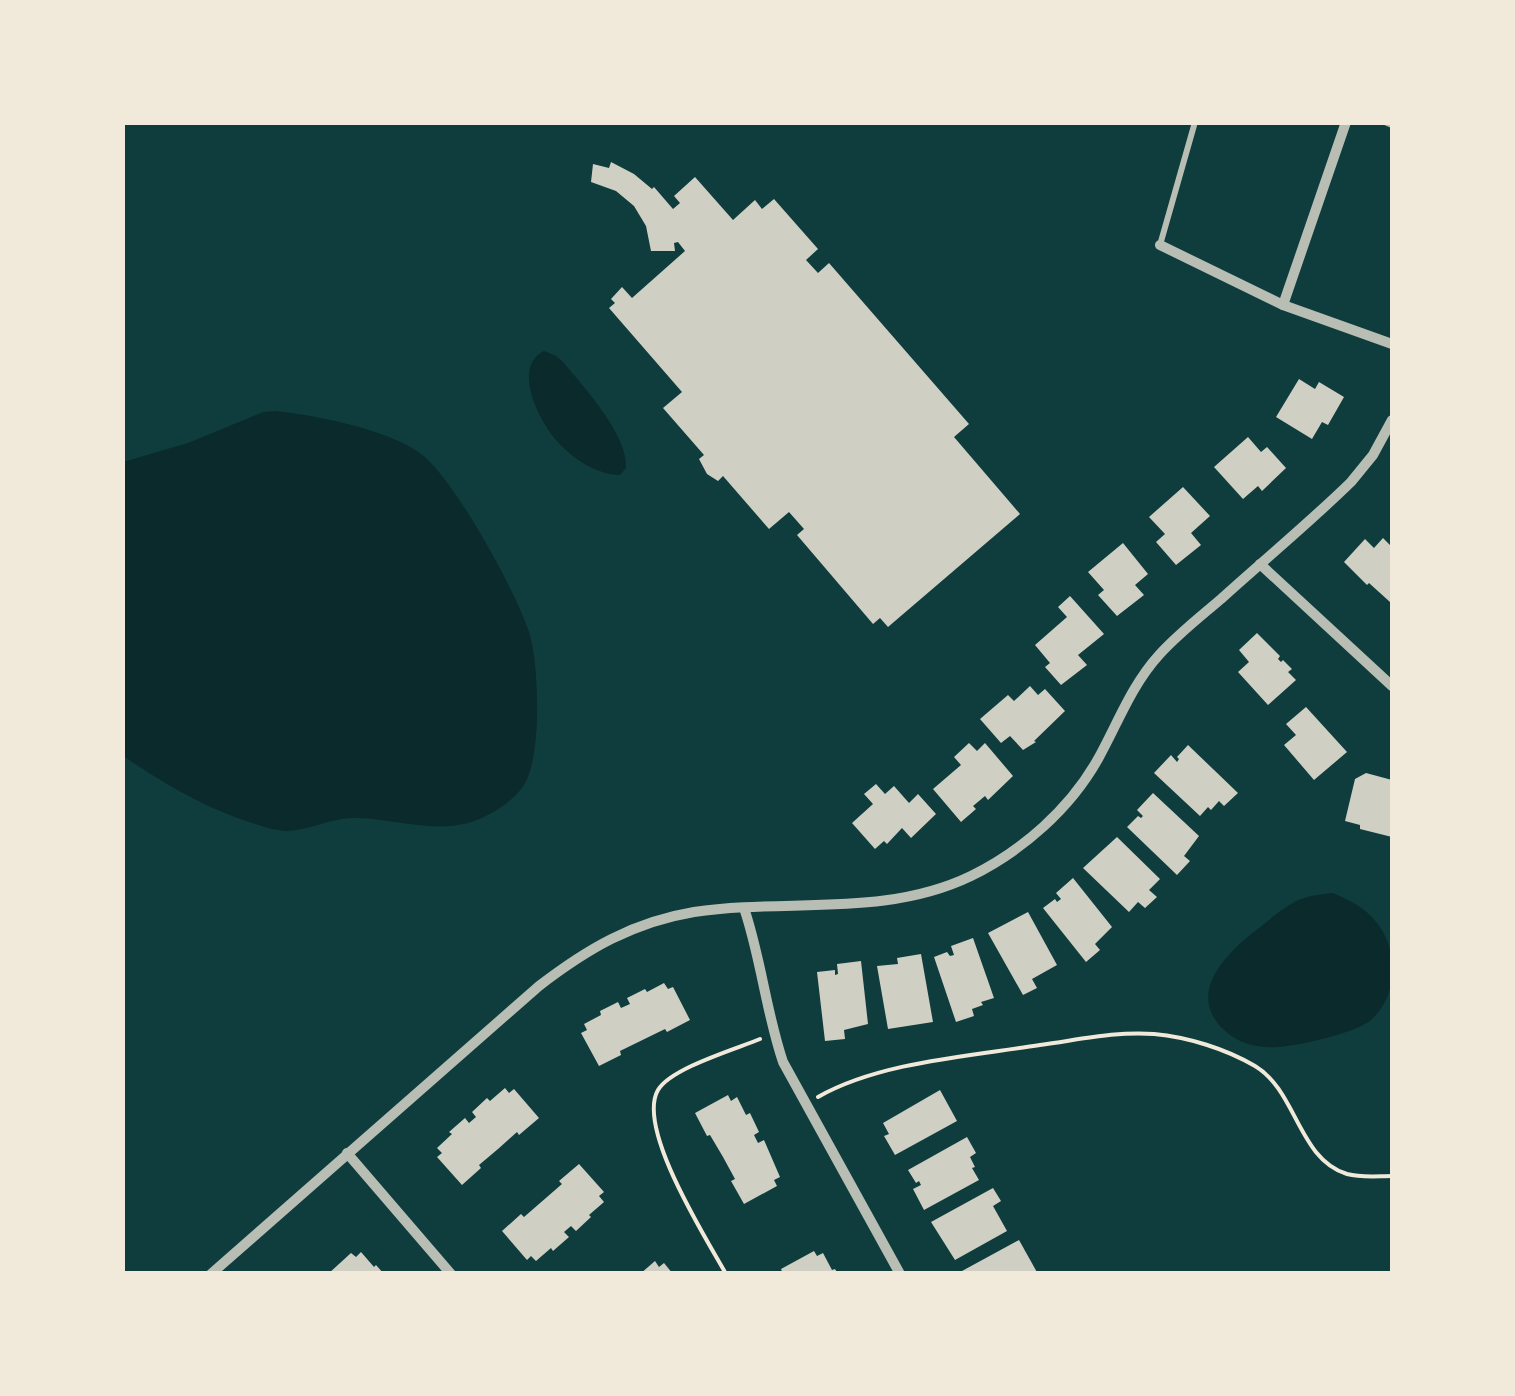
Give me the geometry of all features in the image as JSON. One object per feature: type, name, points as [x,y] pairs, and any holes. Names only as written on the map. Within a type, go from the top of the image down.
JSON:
[{"type":"street","points":[[1283,304],[1346,122]]},
{"type":"street","points":[[1160,244],[1283,304],[1392,344]]},
{"type":"street","points":[[211,1274],[539,986],[618,934],[694,912],[864,904],[904,898],[962,880],[1004,856],[1042,827],[1080,786],[1102,752],[1130,694],[1158,656],[1356,476],[1392,420]]},
{"type":"street","points":[[1260,564],[1392,686]]},
{"type":"street","points":[[744,908],[783,1062],[900,1274]]},
{"type":"street","points":[[347,1153],[451,1274]]},
{"type":"lane","points":[[1160,244],[1194,122]]},
{"type":"lane","points":[[1385,122],[1392,124]]},
{"type":"path","points":[[726,1274],[676,1182],[659,1141],[654,1106],[658,1091],[682,1070],[774,1034]]},
{"type":"path","points":[[806,1104],[871,1076],[936,1061],[1119,1034],[1154,1034],[1217,1048],[1254,1065],[1281,1090],[1308,1142],[1326,1161],[1344,1174],[1392,1176]]},
{"type":"water","points":[[544,351],[563,362],[612,427],[625,455],[626,468],[620,475],[594,469],[577,459],[543,421],[529,381],[534,359]]},
{"type":"water","points":[[276,411],[372,431],[421,454],[467,511],[499,566],[530,635],[537,711],[530,772],[513,797],[491,813],[454,826],[354,818],[296,830],[276,830],[195,799],[123,756],[123,462],[188,443],[263,412]]},
{"type":"water","points":[[1333,893],[1368,913],[1384,934],[1392,973],[1391,986],[1380,1010],[1353,1030],[1298,1044],[1259,1046],[1233,1037],[1217,1023],[1210,1008],[1208,993],[1221,965],[1245,939],[1291,904]]},
{"type":"building","points":[[611,162],[654,187],[673,209],[680,203],[674,196],[695,177],[733,220],[755,200],[762,209],[774,199],[818,249],[806,260],[818,273],[829,263],[969,424],[954,437],[1020,514],[888,627],[880,618],[873,624],[797,535],[804,529],[789,512],[769,529],[723,476],[718,481],[707,474],[699,459],[704,455],[663,408],[682,392],[609,308],[615,303],[611,299],[622,287],[632,298],[685,251],[678,242],[674,243],[675,251],[651,251],[646,226],[634,206],[616,191],[591,182],[593,164],[609,168]]},
{"type":"building","points":[[1299,379],[1315,389],[1319,382],[1344,397],[1328,425],[1322,422],[1312,439],[1276,417]]},
{"type":"building","points":[[1248,437],[1261,452],[1267,447],[1286,468],[1262,491],[1258,486],[1243,499],[1214,467]]},
{"type":"building","points":[[1183,487],[1210,516],[1191,533],[1201,545],[1176,565],[1156,542],[1165,534],[1149,517]]},
{"type":"building","points":[[1383,538],[1392,547],[1390,602],[1344,562],[1365,539],[1374,548]]},
{"type":"building","points":[[1123,543],[1148,574],[1135,585],[1144,595],[1117,616],[1098,595],[1104,590],[1088,572]]},
{"type":"building","points":[[1070,596],[1104,634],[1078,655],[1087,665],[1061,685],[1045,667],[1050,663],[1035,645],[1067,617],[1058,607]]},
{"type":"building","points":[[1257,633],[1280,656],[1278,659],[1292,669],[1288,672],[1296,680],[1268,705],[1238,672],[1249,662],[1239,650]]},
{"type":"building","points":[[1030,686],[1038,695],[1045,689],[1065,711],[1023,750],[1010,736],[1001,743],[980,719],[1008,695],[1014,701]]},
{"type":"building","points":[[1306,707],[1347,752],[1314,780],[1284,745],[1296,735],[1286,724]]},
{"type":"building","points":[[969,743],[977,751],[985,743],[1013,776],[988,800],[985,796],[973,806],[976,809],[961,822],[933,789],[961,765],[954,757]]},
{"type":"building","points":[[1188,745],[1238,793],[1224,806],[1219,801],[1200,816],[1154,773],[1171,755],[1177,762]]},
{"type":"building","points":[[1366,773],[1392,780],[1392,837],[1345,821],[1355,779]]},
{"type":"building","points":[[876,784],[885,794],[894,786],[909,803],[918,794],[936,814],[911,838],[902,828],[887,844],[884,841],[875,849],[852,823],[873,804],[864,794]]},
{"type":"building","points":[[1153,793],[1199,836],[1184,856],[1190,861],[1177,875],[1127,827],[1143,816],[1137,810]]},
{"type":"building","points":[[1117,837],[1160,879],[1149,890],[1157,897],[1145,908],[1138,902],[1129,912],[1083,868]]},
{"type":"building","points":[[1073,878],[1112,927],[1095,944],[1100,950],[1086,962],[1043,908],[1061,899],[1056,893]]},
{"type":"building","points":[[1028,912],[1057,965],[1032,979],[1037,988],[1023,995],[988,933]]},
{"type":"building","points":[[973,938],[994,998],[972,1009],[974,1016],[956,1022],[934,957],[947,952],[954,955],[951,946]]},
{"type":"building","points":[[921,954],[933,1022],[888,1029],[877,966],[898,964],[897,958]]},
{"type":"building","points":[[861,961],[868,1024],[844,1030],[845,1039],[825,1041],[817,972],[835,970],[835,975],[837,964]]},
{"type":"building","points":[[664,983],[668,989],[673,987],[690,1020],[620,1051],[621,1055],[599,1066],[581,1033],[587,1030],[584,1024],[601,1015],[600,1011],[618,1002],[621,1008],[630,1004],[627,998]]},
{"type":"building","points":[[505,1088],[509,1093],[514,1089],[539,1118],[479,1165],[481,1168],[462,1185],[437,1157],[442,1153],[437,1148],[465,1118],[469,1123],[476,1117],[472,1112],[487,1098],[490,1101]]},
{"type":"building","points":[[940,1090],[957,1121],[895,1155],[884,1136],[889,1134],[883,1123]]},
{"type":"building","points":[[728,1095],[731,1101],[737,1097],[746,1115],[750,1113],[759,1132],[754,1135],[758,1143],[764,1140],[780,1177],[774,1180],[777,1186],[744,1204],[731,1181],[735,1179],[695,1113]]},
{"type":"building","points":[[967,1137],[976,1153],[970,1157],[979,1180],[924,1210],[913,1189],[921,1185],[908,1170]]},
{"type":"building","points":[[579,1164],[604,1192],[599,1196],[604,1202],[576,1231],[571,1226],[564,1232],[569,1237],[553,1251],[551,1248],[536,1261],[531,1256],[527,1260],[502,1231],[562,1184],[559,1181]]},
{"type":"building","points":[[993,1188],[1001,1201],[993,1206],[1007,1231],[955,1260],[931,1222]]},
{"type":"building","points":[[1019,1240],[1038,1274],[963,1274],[962,1271]]},
{"type":"building","points":[[814,1251],[817,1256],[823,1253],[838,1274],[783,1274],[781,1269]]},
{"type":"building","points":[[361,1252],[384,1274],[328,1274],[351,1253],[356,1257]]},
{"type":"building","points":[[655,1261],[659,1267],[664,1263],[673,1274],[640,1274]]}]
